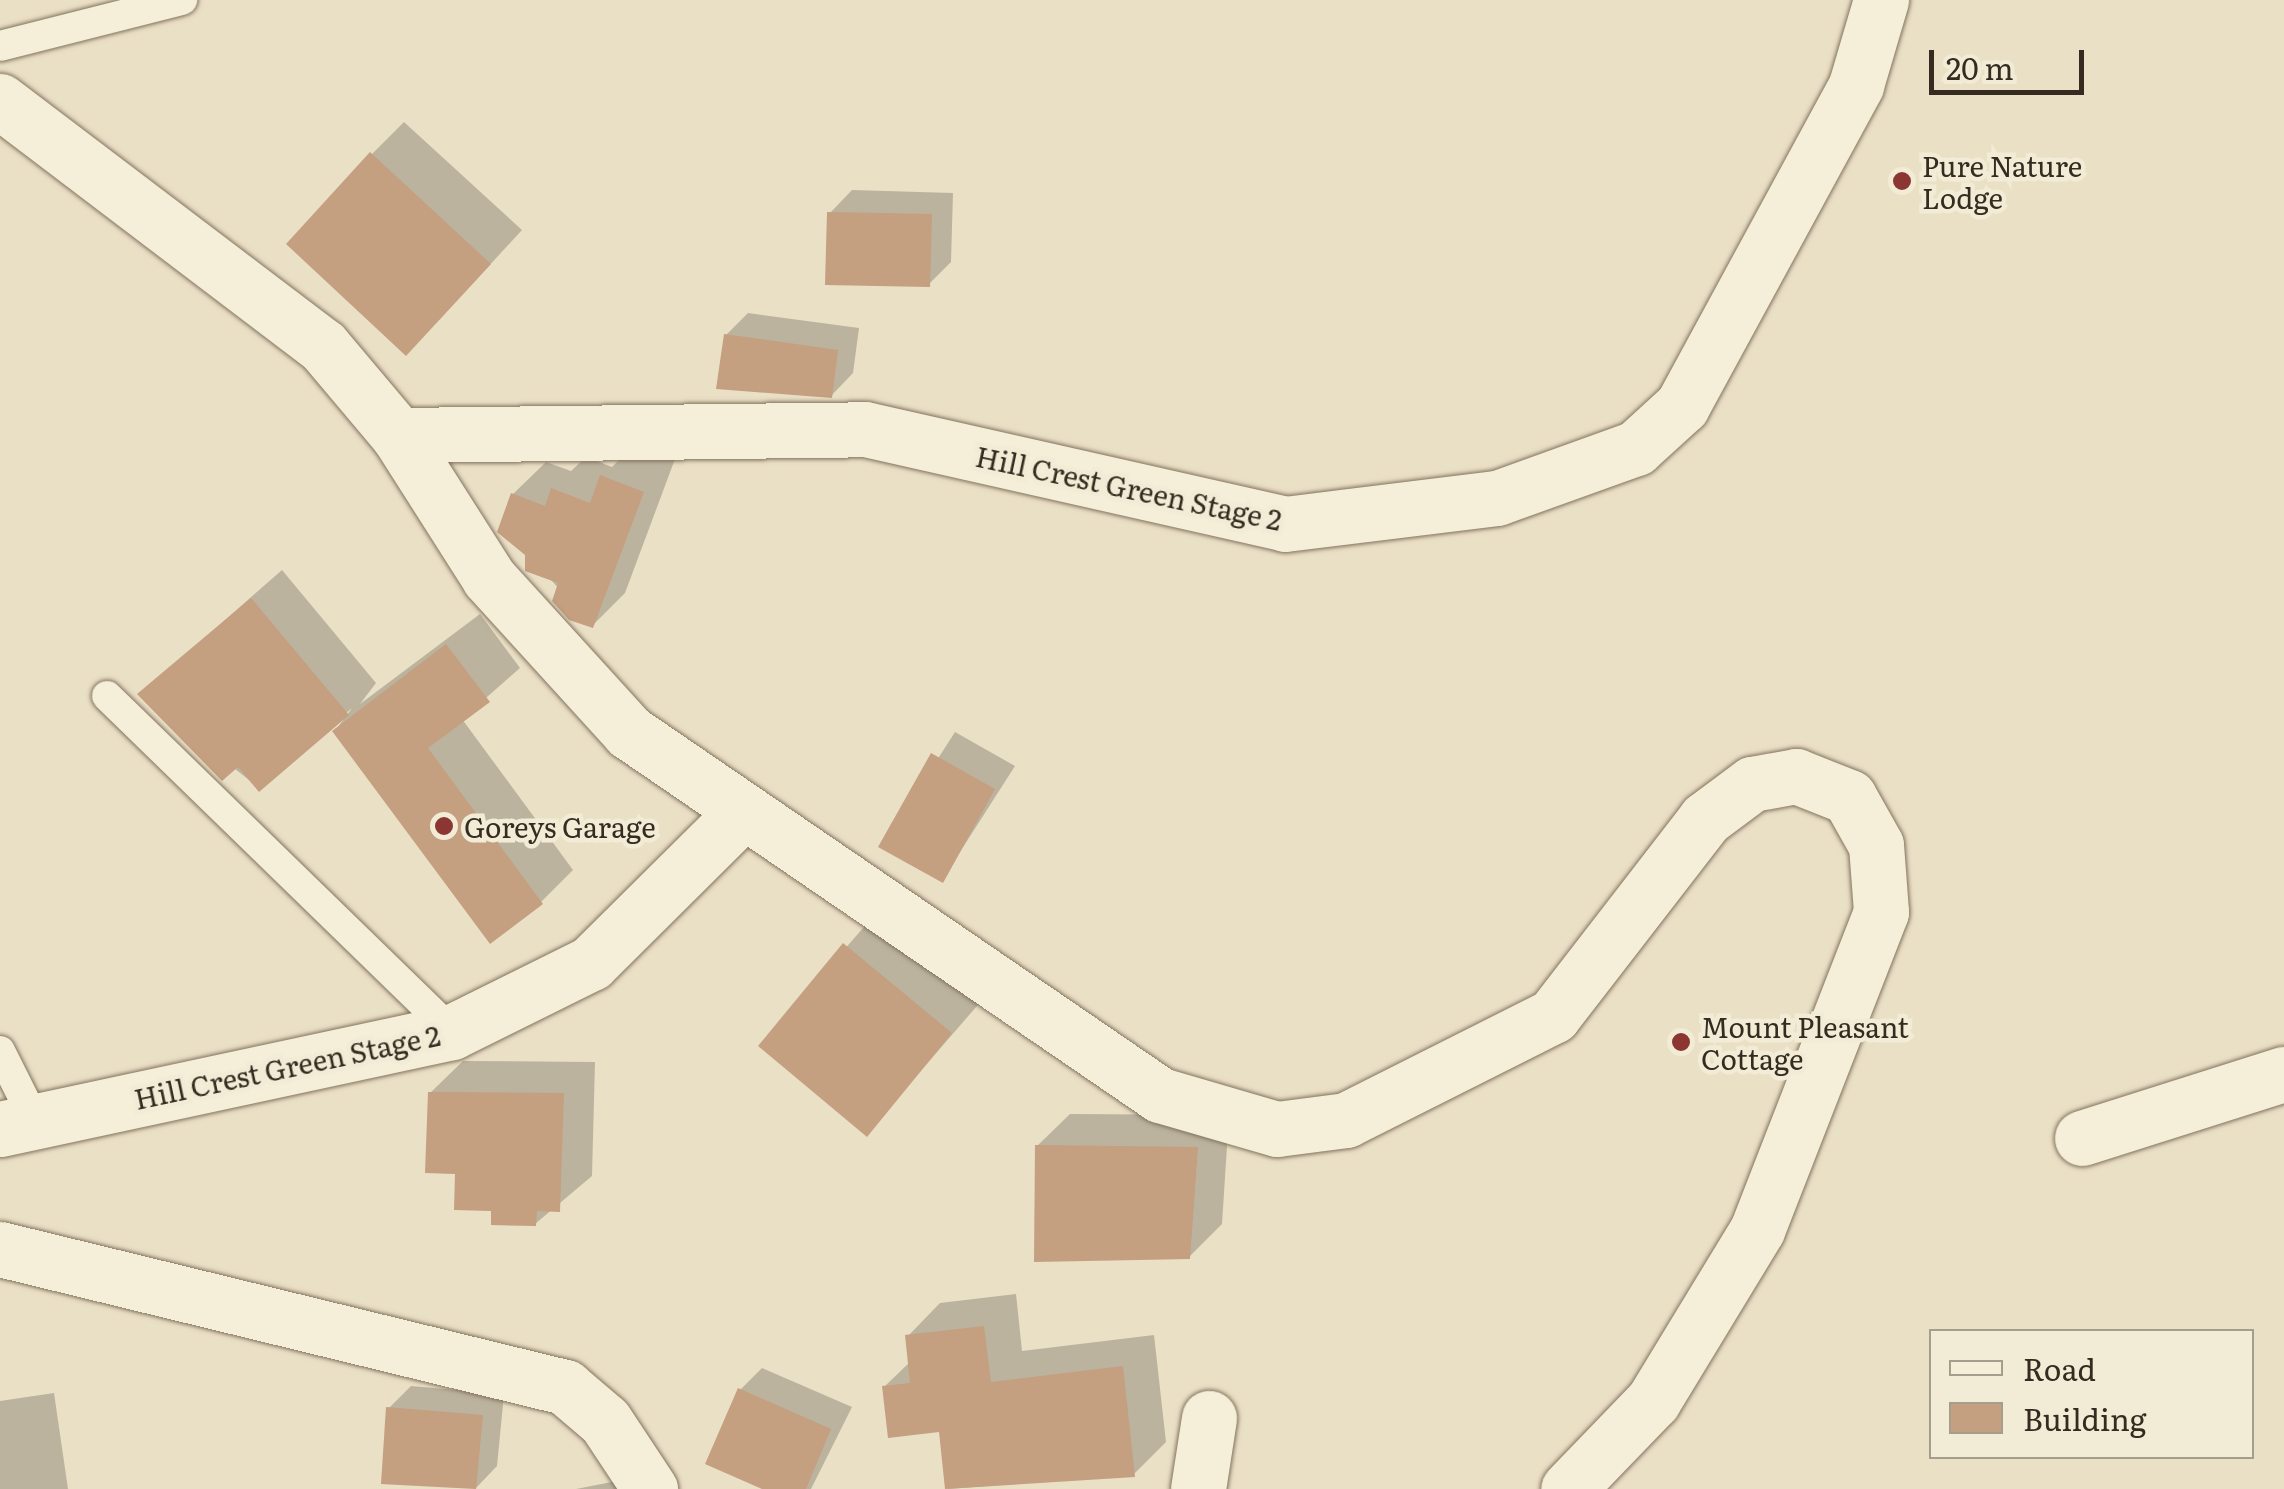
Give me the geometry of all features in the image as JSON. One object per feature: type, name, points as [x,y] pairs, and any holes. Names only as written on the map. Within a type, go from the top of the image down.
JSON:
[{"type":"street","name":"Hill Crest Green Stage 2","points":[[398,435],[865,429],[1285,524],[1498,498],[1636,448],[1682,406],[1856,85],[1880,0]]},
{"type":"street","points":[[0,101],[323,346],[398,435],[502,592],[629,732],[741,814],[1160,1094],[1277,1129],[1346,1120],[1553,1016],[1705,819],[1752,784],[1796,776],[1849,797],[1876,844],[1881,912],[1757,1230],[1653,1402],[1568,1489]]},
{"type":"street","name":"Hill Crest Green Stage 2","points":[[17,1124],[452,1032],[591,963],[741,814]]},
{"type":"street","points":[[2082,1138],[2284,1074]]},
{"type":"street","points":[[0,1248],[565,1387],[605,1421],[650,1489]]},
{"type":"street","points":[[1198,1489],[1209,1418]]},
{"type":"lane","points":[[0,46],[182,0]]},
{"type":"lane","points":[[107,696],[452,1032]]},
{"type":"lane","points":[[0,1051],[17,1124]]},
{"type":"building","points":[[370,152],[491,264],[406,356],[286,244]]},
{"type":"building","points":[[827,212],[932,214],[930,287],[825,285]]},
{"type":"building","points":[[724,334],[838,350],[832,398],[716,389]]},
{"type":"building","points":[[600,475],[644,492],[593,628],[569,620],[552,601],[558,583],[525,571],[525,555],[497,532],[511,493],[545,506],[551,488],[590,503]]},
{"type":"building","points":[[251,598],[349,715],[259,792],[238,767],[222,781],[137,694]]},
{"type":"building","name":"Goreys Garage","points":[[446,644],[490,702],[428,748],[543,904],[490,944],[332,731]]},
{"type":"building","points":[[931,753],[995,789],[943,883],[878,847]]},
{"type":"building","points":[[843,943],[952,1033],[867,1137],[758,1046]]},
{"type":"building","points":[[428,1092],[564,1093],[560,1212],[537,1211],[536,1226],[491,1225],[491,1211],[454,1210],[455,1174],[425,1173]]},
{"type":"building","points":[[1035,1145],[1198,1147],[1190,1259],[1034,1262]]},
{"type":"building","points":[[984,1326],[991,1382],[1123,1366],[1135,1477],[945,1489],[939,1432],[888,1438],[882,1386],[910,1383],[905,1335]]},
{"type":"building","points":[[738,1388],[831,1429],[806,1489],[762,1489],[705,1464]]},
{"type":"building","points":[[386,1407],[483,1415],[476,1489],[381,1484]]},
{"type":"place","name":"Pure Nature Lodge","points":[[1902,181]]},
{"type":"place","name":"Goreys Garage","points":[[444,826]]},
{"type":"place","name":"Mount Pleasant Cottage","points":[[1681,1042]]}]
